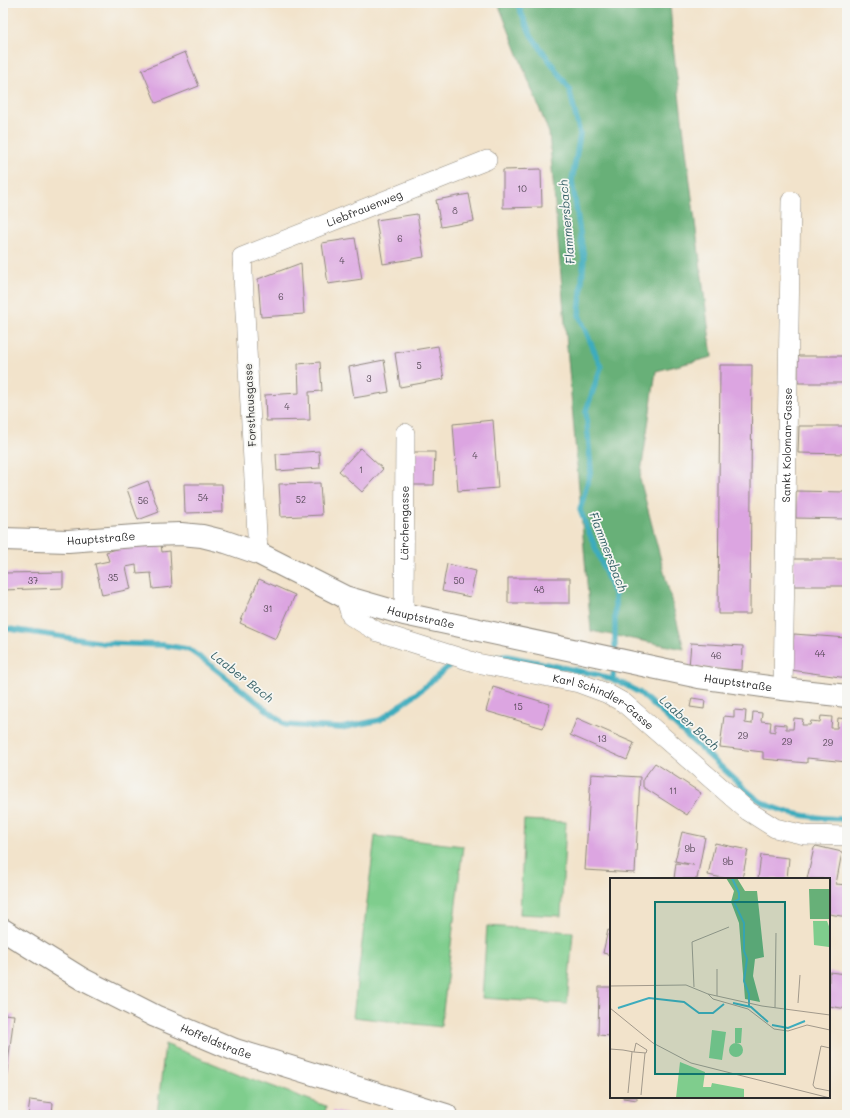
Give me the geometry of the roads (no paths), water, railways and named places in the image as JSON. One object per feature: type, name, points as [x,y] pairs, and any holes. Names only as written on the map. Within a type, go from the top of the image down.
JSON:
[{"type":"street","name":"Liebfrauenweg","points":[[242,256],[487,160]]},
{"type":"street","name":"Sankt Koloman-Gasse","points":[[783,689],[791,201]]},
{"type":"street","name":"Forsthausgasse","points":[[242,256],[258,553]]},
{"type":"street","name":"Lärchengasse","points":[[404,614],[405,433]]},
{"type":"street","name":"Hauptstraße","points":[[3,539],[68,541],[149,535],[180,534],[202,536],[226,542],[258,553],[345,597],[404,614],[699,677],[783,689],[847,696]]},
{"type":"street","name":"Karl Schindler-Gasse","points":[[345,597],[351,616],[378,632],[477,663],[579,683],[606,693],[624,703],[748,811],[775,828],[805,835],[847,836]]},
{"type":"street","name":"Hoffeldstraße","points":[[3,930],[82,979],[155,1016],[235,1050],[446,1115]]},
{"type":"waterway","name":"Flammersbach","points":[[517,3],[531,35],[569,88],[580,134],[572,181],[584,258],[579,315],[601,367],[586,411],[591,470],[580,510],[615,596],[615,655]]},
{"type":"waterway","name":"Laaber Bach","points":[[3,628],[104,643],[163,645],[188,649],[286,725],[341,728],[380,720],[421,690],[449,666]]},
{"type":"waterway","name":"Laaber Bach","points":[[490,658],[507,656],[599,675],[624,684],[640,693],[760,801],[783,811],[815,817],[847,819]]},
{"type":"waterway","name":"Flammersbach","points":[[613,680],[614,664]]}]
